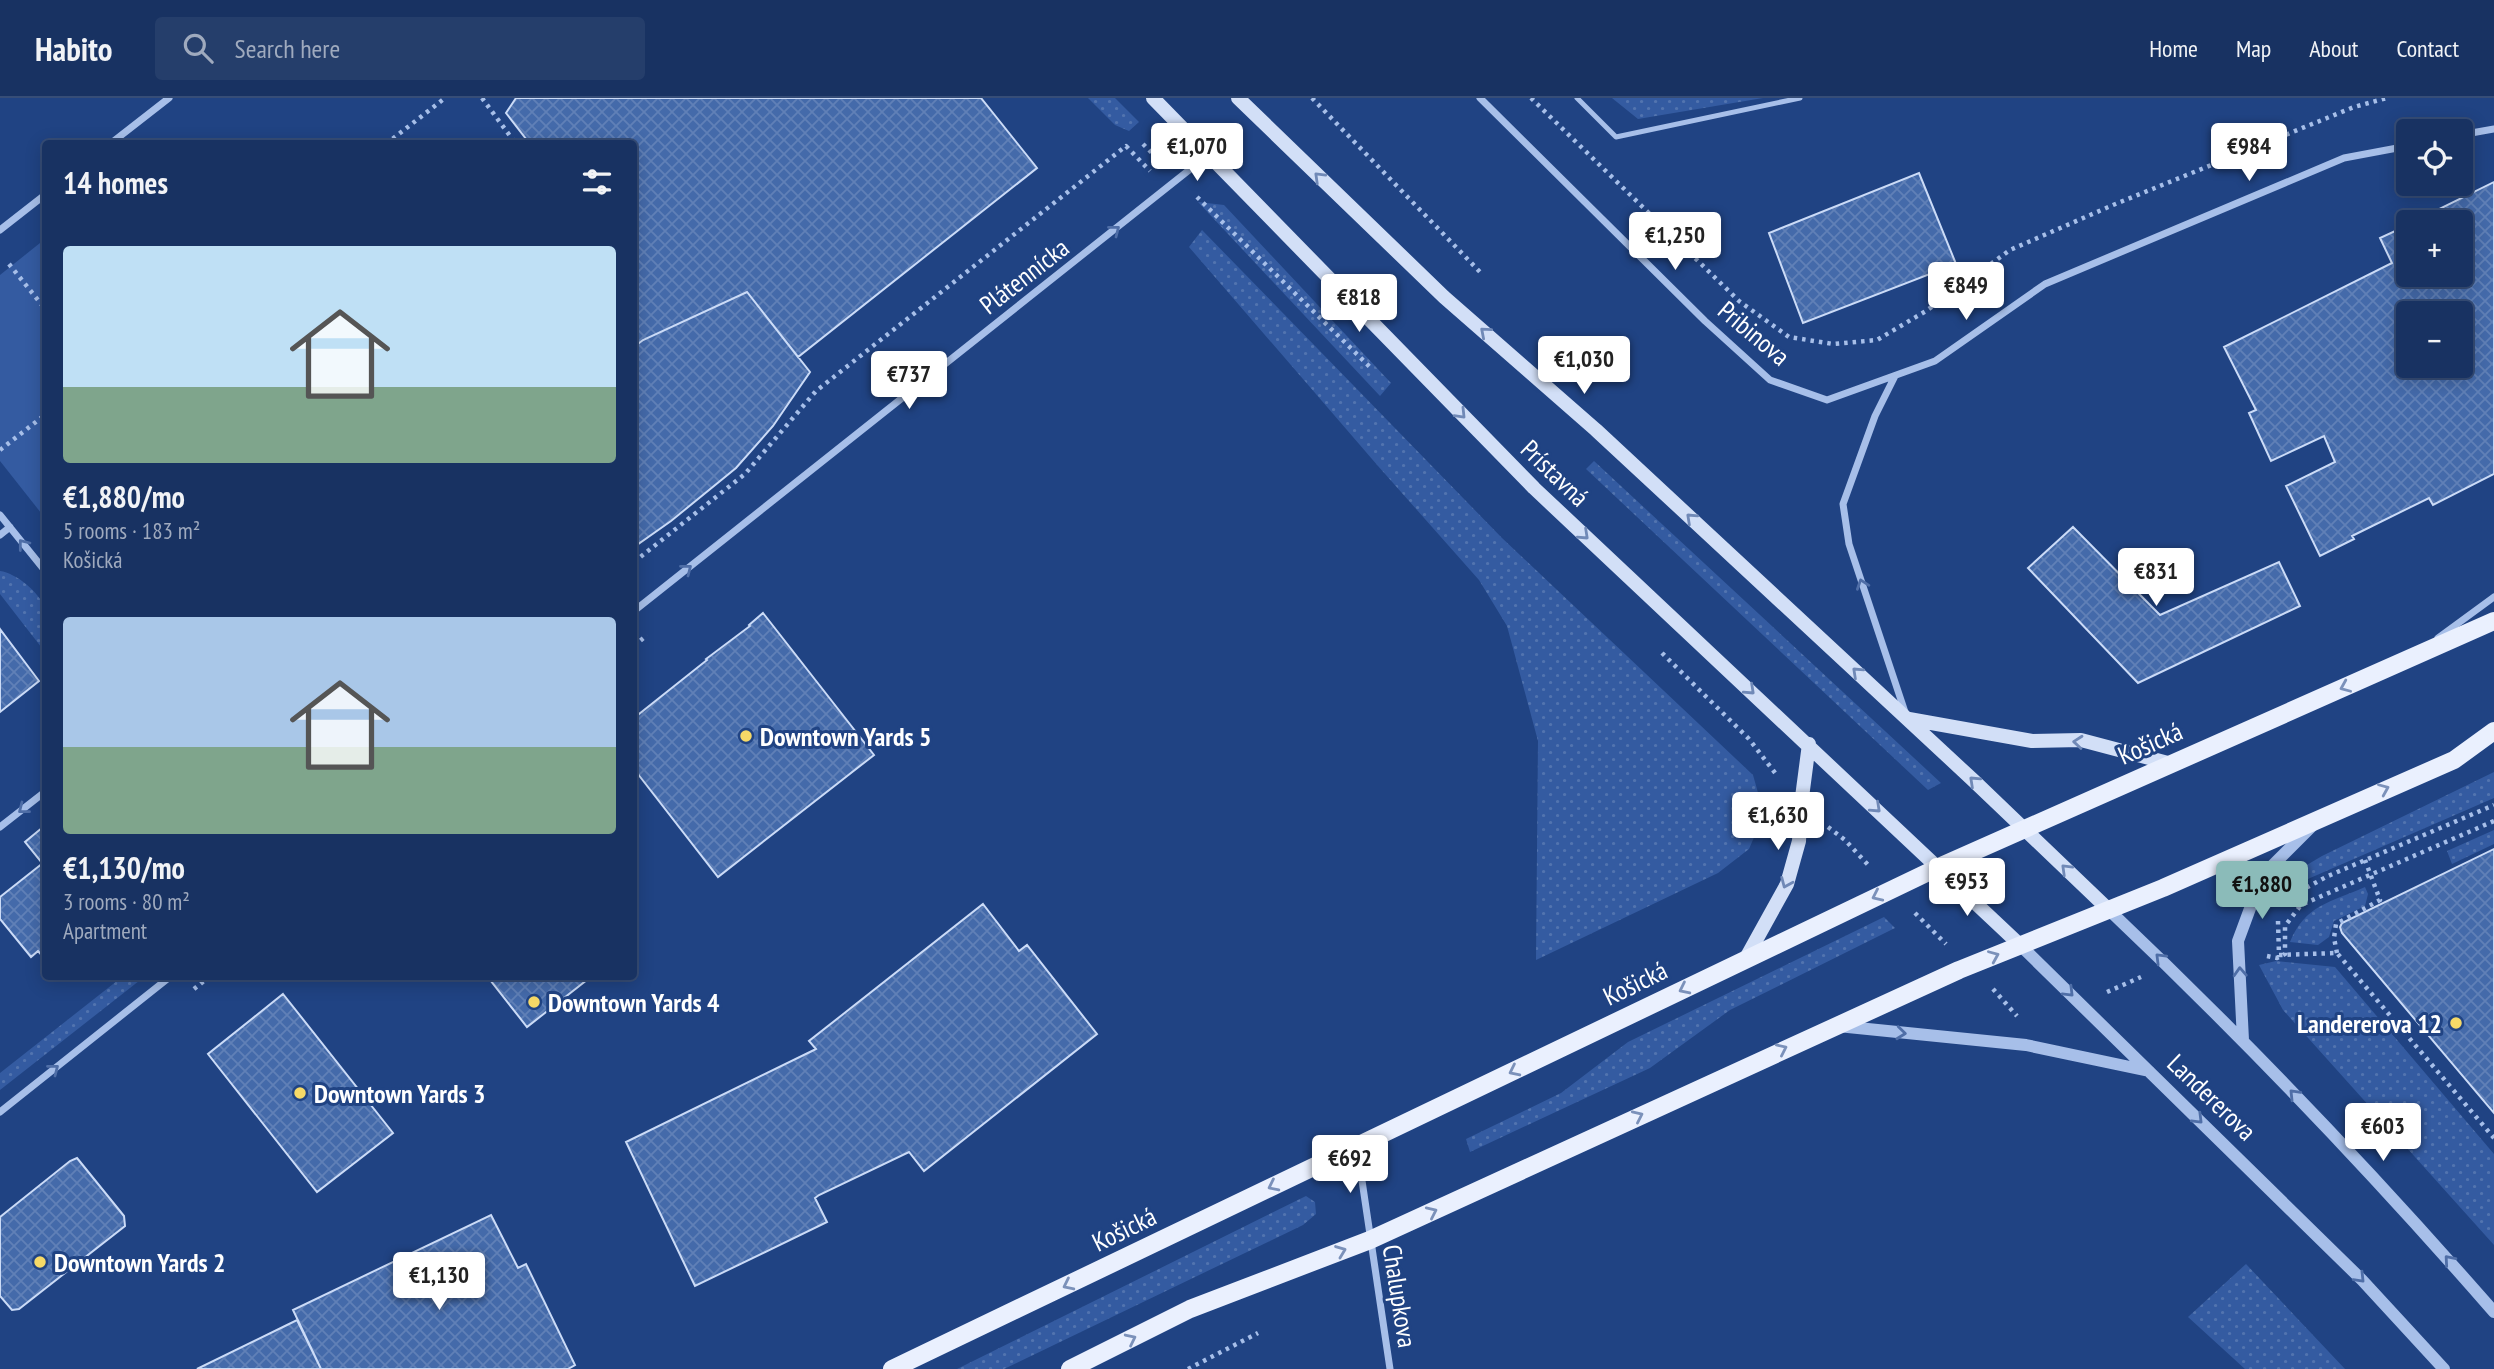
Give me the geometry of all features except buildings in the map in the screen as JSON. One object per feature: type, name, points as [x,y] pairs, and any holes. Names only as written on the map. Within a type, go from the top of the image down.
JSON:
[{"type":"main road","name":"Prístavná","points":[[1153,98],[1534,488],[1939,867]]},
{"type":"main road","points":[[1238,98],[1444,297],[1587,422],[1908,719],[2109,910]]},
{"type":"main road","name":"Košická","points":[[892,1369],[1939,867],[2168,763],[2494,621]]},
{"type":"main road","points":[[1908,719],[2032,741],[2081,740],[2168,763]]},
{"type":"main road","points":[[1070,1369],[1190,1309],[1370,1240],[1969,966],[2109,910],[2454,760],[2494,732]]},
{"type":"main road","points":[[1745,960],[1787,884],[1799,841],[1809,744]]},
{"type":"main road","name":"Landererova","points":[[1939,867],[2020,945]]},
{"type":"street","points":[[115,140],[169,98]]},
{"type":"street","name":"Pribinova","points":[[1480,98],[1705,321],[1770,380],[1827,400],[1935,361],[2045,284],[2344,159],[2396,148]]},
{"type":"street","points":[[2473,133],[2494,130]]},
{"type":"street","name":"Plátennícka","points":[[637,609],[1208,155]]},
{"type":"street","points":[[0,230],[42,197]]},
{"type":"street","points":[[1895,375],[1875,416],[1843,505],[1849,544],[1908,719]]},
{"type":"street","points":[[0,515],[42,567]]},
{"type":"street","points":[[0,535],[10,527]]},
{"type":"street","name":"Košická","points":[[2408,660],[2494,597]]},
{"type":"street","points":[[2454,760],[2494,743]]},
{"type":"street","points":[[0,827],[42,794]]},
{"type":"street","points":[[2243,1040],[2238,941],[2262,876],[2322,816]]},
{"type":"street","points":[[2109,910],[2243,1040],[2410,1215],[2494,1312]]},
{"type":"street","name":"Landererova","points":[[2020,945],[2362,1280],[2444,1369]]},
{"type":"street","points":[[0,1112],[166,980]]},
{"type":"street","points":[[1833,1026],[2026,1045],[2150,1071]]},
{"type":"street","name":"Chalupkova","points":[[1357,1146],[1390,1369]]},
{"type":"lane","points":[[1577,98],[1616,137],[1800,98]]},
{"type":"path","points":[[391,140],[445,98]]},
{"type":"path","points":[[482,98],[513,140]]},
{"type":"path","points":[[1311,98],[1481,273]]},
{"type":"path","points":[[1531,98],[1739,301],[1789,337],[1833,344],[1877,340],[1926,311],[2010,250],[2354,107],[2387,98]]},
{"type":"path","points":[[637,560],[745,474],[816,391],[1125,146]]},
{"type":"path","points":[[1198,198],[1375,372]]},
{"type":"path","points":[[9,264],[42,305]]},
{"type":"path","points":[[0,450],[42,417]]},
{"type":"path","points":[[1661,652],[1749,738],[1801,805],[1845,840],[2002,998],[2022,1023]]},
{"type":"path","points":[[2337,953],[2279,955],[2278,909],[2288,897],[2328,876],[2494,805]]},
{"type":"path","points":[[2301,905],[2494,821]]},
{"type":"path","points":[[2365,860],[2380,900],[2336,924],[2333,939],[2337,953],[2494,1138]]},
{"type":"path","points":[[1188,1369],[1258,1333]]},
{"type":"shaded area","points":[[1088,98],[1115,98],[1139,122],[1129,131],[1115,125]]},
{"type":"shaded area","points":[[1612,98],[1763,98],[1638,119]]},
{"type":"shaded area","points":[[1198,202],[1224,205],[1391,383],[1380,396]]},
{"type":"shaded area","points":[[1202,230],[1502,538],[1753,775],[1764,814],[1749,849],[1718,873],[1536,960],[1538,741],[1507,626],[1479,580],[1189,247]]},
{"type":"shaded area","points":[[42,241],[42,514],[0,461],[0,275]]},
{"type":"shaded area","points":[[1594,461],[1941,783],[1928,790],[1586,469]]},
{"type":"shaded area","points":[[0,571],[20,579],[42,602],[42,648],[0,594]]},
{"type":"shaded area","points":[[2494,772],[2494,798],[2280,891],[2290,875],[2322,856]]},
{"type":"shaded area","points":[[2494,830],[2494,844],[2452,864],[2447,851]]},
{"type":"shaded area","points":[[2365,887],[2368,894],[2365,906],[2334,921],[2329,937],[2318,945],[2290,942],[2311,912]]},
{"type":"shaded area","points":[[1884,917],[1895,928],[1730,1010],[1650,1068],[1470,1152],[1466,1139],[1561,1093],[1628,1042]]},
{"type":"shaded area","points":[[2276,961],[2335,967],[2494,1154],[2494,1245],[2283,1010],[2259,965]]},
{"type":"shaded area","points":[[118,980],[140,980],[0,1090],[0,1073]]},
{"type":"shaded area","points":[[1306,1196],[1315,1202],[1316,1214],[1303,1225],[1004,1369],[957,1369]]},
{"type":"shaded area","points":[[2246,1264],[2345,1369],[2245,1369],[2188,1317]]},
{"type":"place","name":"Downtown Yards 5","points":[[746,736]]},
{"type":"place","name":"Downtown Yards 4","points":[[534,1002]]},
{"type":"place","name":"Landererova 12","points":[[2456,1023]]},
{"type":"place","name":"Downtown Yards 3","points":[[300,1093]]},
{"type":"place","name":"Downtown Yards 2","points":[[40,1262]]}]
